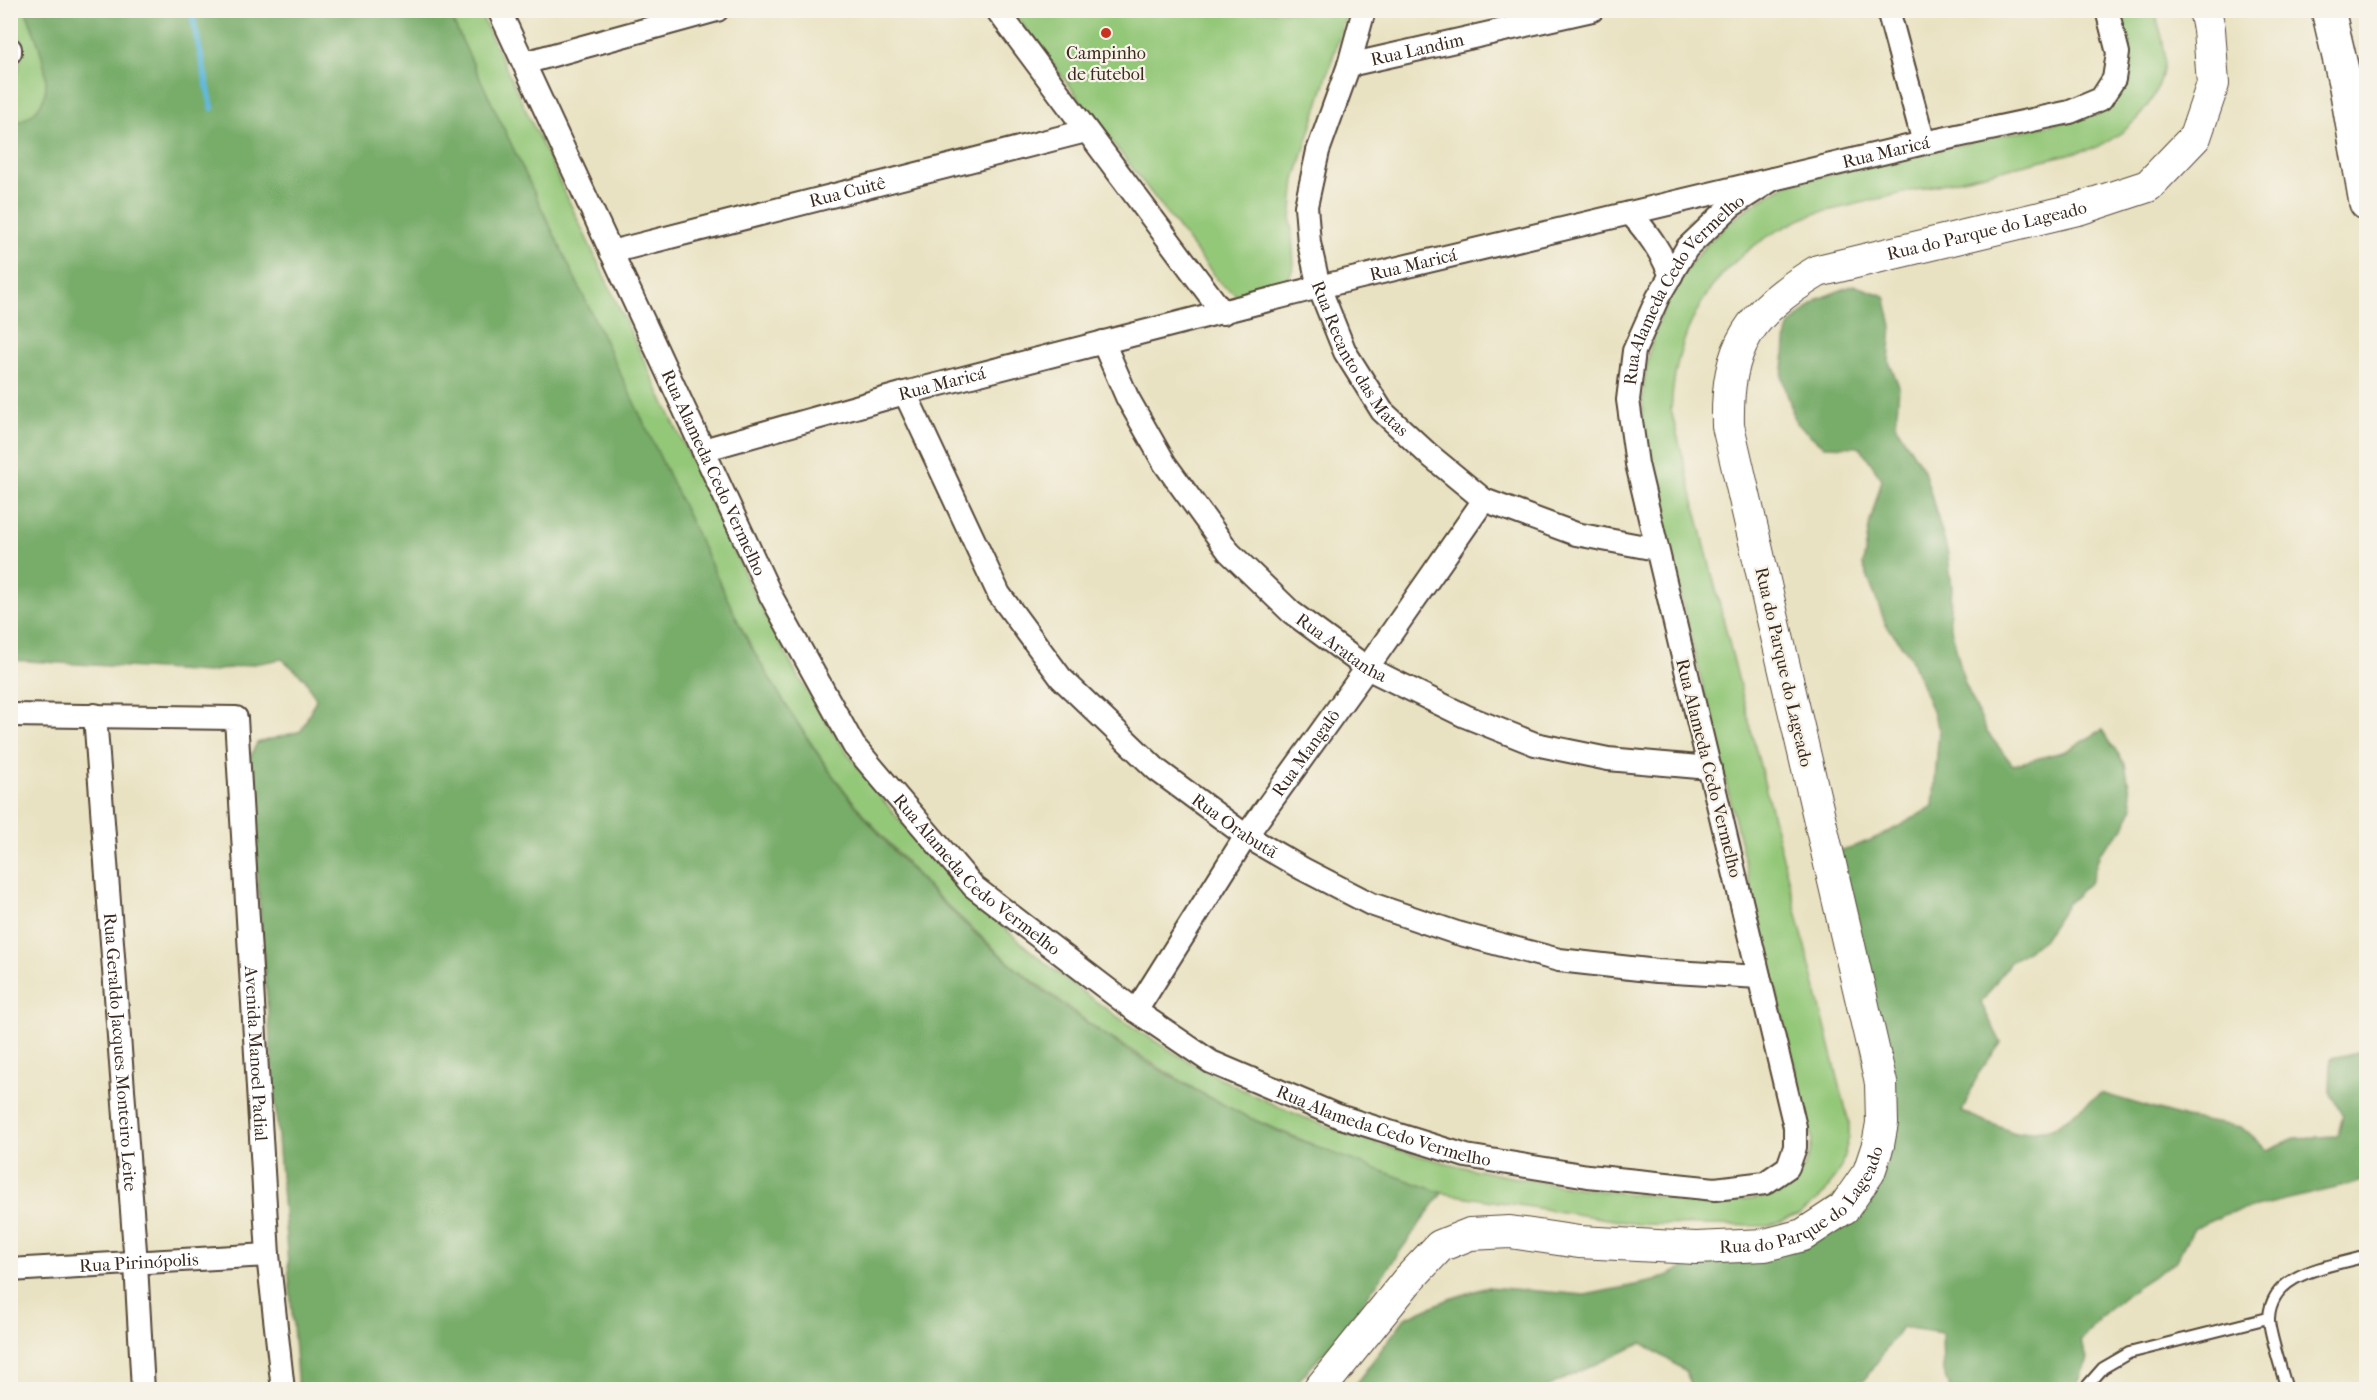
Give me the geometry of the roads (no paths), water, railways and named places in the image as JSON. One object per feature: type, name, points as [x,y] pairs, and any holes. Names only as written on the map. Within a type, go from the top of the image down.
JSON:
[{"type":"highway","points":[[2308,10],[2329,93],[2364,192]]},
{"type":"highway","points":[[2328,10],[2346,87],[2364,192]]},
{"type":"street","name":"Rua Alameda Cedo Vermelho","points":[[499,10],[771,596],[854,746],[974,887],[1136,1011],[1211,1062],[1338,1116],[1466,1156],[1588,1176],[1714,1189],[1765,1183],[1788,1167],[1795,1147],[1795,1126],[1636,464],[1628,400],[1634,351],[1658,297],[1687,248],[1731,206],[1773,179]]},
{"type":"street","points":[[524,63],[717,10]]},
{"type":"street","points":[[997,10],[1223,313]]},
{"type":"street","name":"Rua Recanto das Matas","points":[[1364,10],[1348,65],[1318,151],[1306,206],[1309,243],[1319,287],[1345,352],[1382,411],[1427,453],[1484,500],[1576,534],[1656,549]]},
{"type":"street","name":"Rua Landim","points":[[1348,65],[1592,10]]},
{"type":"street","points":[[1888,10],[1924,143]]},
{"type":"street","name":"Rua Maricá","points":[[703,450],[905,393],[1319,287],[1924,143],[2070,112],[2101,99],[2114,79],[2118,52],[2107,10]]},
{"type":"street","name":"Rua do Parque do Lageado","points":[[1319,1389],[1407,1281],[1440,1246],[1470,1234],[1510,1232],[1579,1242],[1696,1248],[1765,1245],[1803,1235],[1844,1208],[1869,1172],[1882,1123],[1881,1083],[1728,426],[1728,398],[1732,371],[1744,336],[1762,311],[1786,290],[1818,271],[2078,209],[2148,186],[2195,137],[2212,84],[2209,29],[2205,10]]},
{"type":"street","name":"Rua Cuitê","points":[[611,252],[1086,131]]},
{"type":"street","points":[[1630,213],[1648,233],[1662,254],[1671,276]]},
{"type":"street","name":"Rua Aratanha","points":[[1103,342],[1127,397],[1165,464],[1229,552],[1291,612],[1367,668],[1466,716],[1535,744],[1608,759],[1710,768]]},
{"type":"street","name":"Rua Orabutã","points":[[905,393],[999,594],[1061,678],[1157,770],[1246,836],[1371,904],[1457,933],[1559,960],[1759,977]]},
{"type":"street","name":"Rua Mangalô","points":[[1136,1011],[1246,836],[1484,500]]},
{"type":"street","points":[[10,715],[95,715]]},
{"type":"street","name":"Avenida Manoel Padial","points":[[95,715],[236,718],[268,1255],[284,1389]]},
{"type":"street","name":"Rua Geraldo Jacques Monteiro Leite","points":[[95,715],[136,1264],[143,1389]]},
{"type":"street","name":"Rua Pirinópolis","points":[[10,1270],[268,1255]]},
{"type":"lane","points":[[2287,1389],[2268,1318],[2275,1292],[2296,1276],[2367,1257]]},
{"type":"lane","points":[[2087,1389],[2103,1368],[2129,1353],[2268,1318]]},
{"type":"waterway","points":[[191,10],[212,108]]},
{"type":"place","name":"Campinho de futebol","points":[[1106,33]]}]
